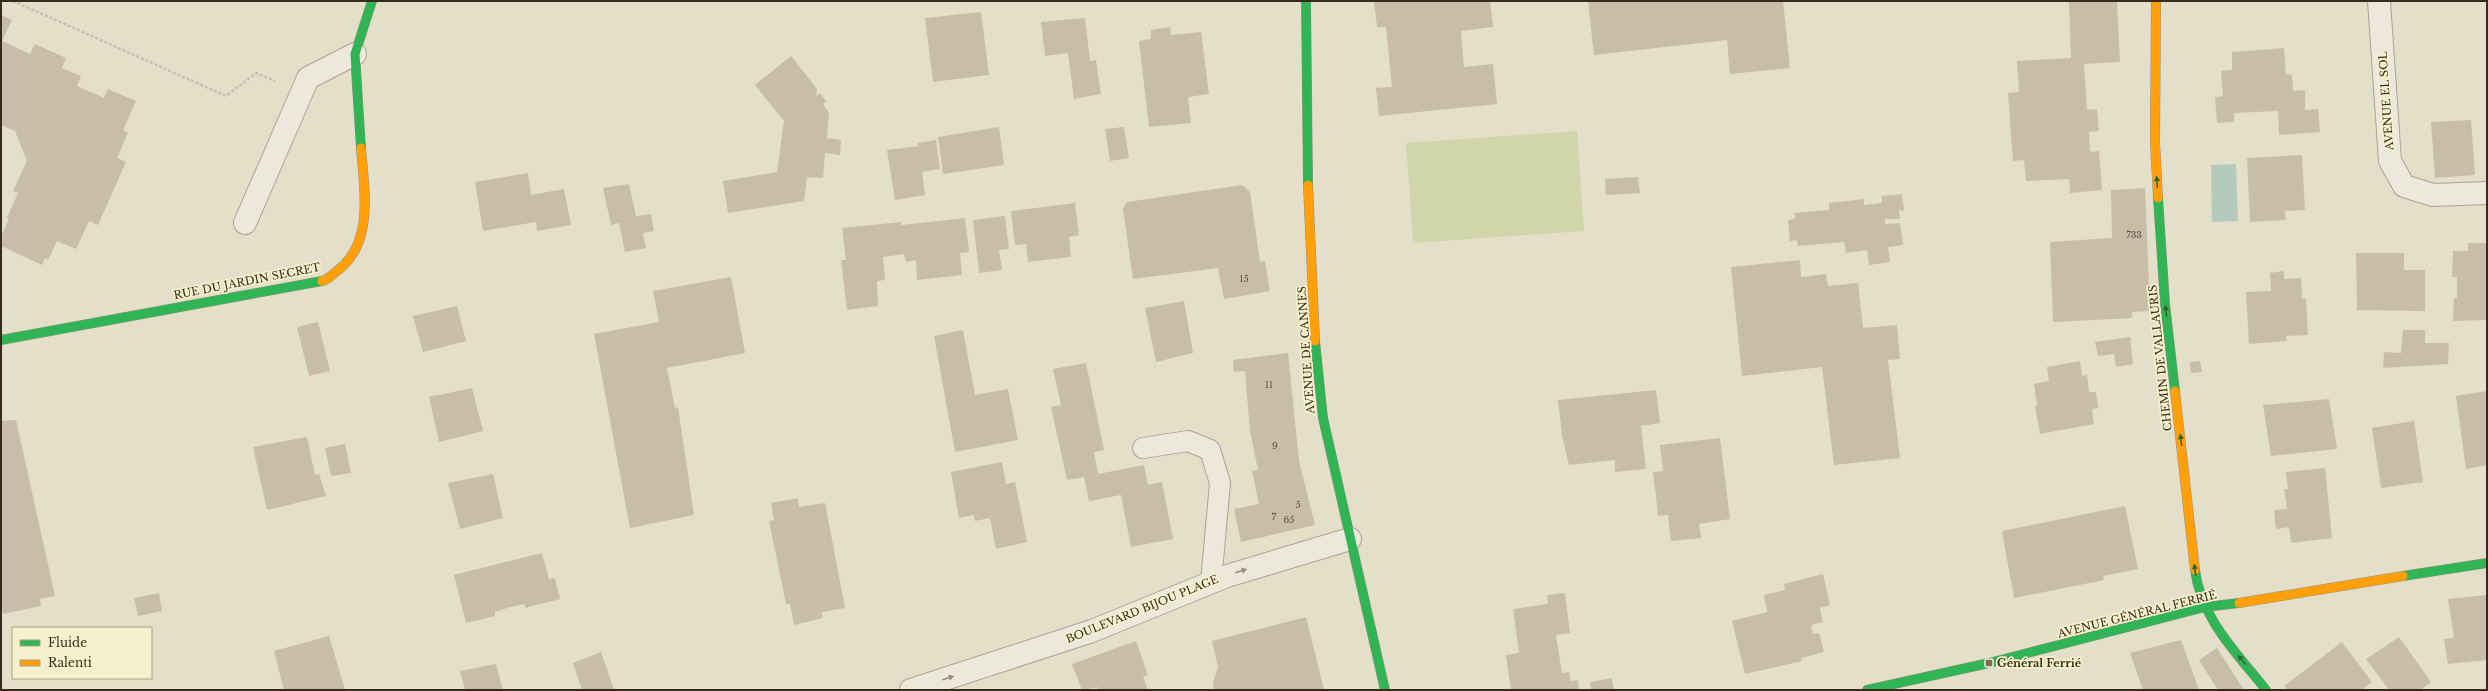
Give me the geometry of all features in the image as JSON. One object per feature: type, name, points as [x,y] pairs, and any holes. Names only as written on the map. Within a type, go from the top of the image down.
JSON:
[{"type":"street","name":"RUE DU JARDIN SECRET","points":[[1,340],[325,280],[347,264],[361,239],[365,208],[355,54],[372,1]]},
{"type":"street","name":"AVENUE DE CANNES","points":[[1306,1],[1308,188],[1315,338],[1323,418],[1384,690]]},
{"type":"street","name":"CHEMIN DE VALLAURIS","points":[[2156,1],[2155,142],[2165,304],[2196,576],[2205,607],[2214,625],[2266,690]]},
{"type":"street","name":"AVENUE EL SOL","points":[[2379,1],[2390,161],[2404,186],[2433,195],[2487,193]]},
{"type":"street","points":[[245,223],[308,78],[355,54]]},
{"type":"street","name":"BOULEVARD BIJOU PLAGE","points":[[911,690],[1092,631],[1211,582],[1350,539]]},
{"type":"street","name":"AVENUE GÉNÉRAL FERRIÉ","points":[[1867,690],[1924,684],[1989,663],[2205,607],[2269,600],[2320,589],[2487,563]]},
{"type":"lane","points":[[1143,448],[1188,441],[1210,450],[1220,483],[1211,582]]},
{"type":"path","points":[[13,1],[226,96],[256,74],[302,91]]},
{"type":"green space","points":[[1577,131],[1584,231],[1413,243],[1406,143]]},
{"type":"shaded area","points":[[2236,164],[2238,221],[2212,222],[2211,165]]},
{"type":"building","points":[[1374,1],[1490,1],[1493,27],[1461,31],[1464,67],[1493,64],[1497,104],[1379,116],[1376,88],[1392,87],[1386,27],[1377,27]]},
{"type":"building","points":[[1588,1],[1783,1],[1790,68],[1730,74],[1727,40],[1594,55]]},
{"type":"building","points":[[2069,1],[2117,1],[2120,62],[2084,64],[2087,110],[2097,109],[2099,131],[2089,132],[2090,152],[2099,151],[2102,190],[2070,193],[2069,179],[2026,181],[2024,160],[2013,161],[2008,93],[2019,92],[2017,61],[2071,58]]},
{"type":"building","points":[[981,12],[989,75],[933,82],[925,18]]},
{"type":"building","points":[[1,15],[12,20],[2,41],[30,54],[35,44],[66,58],[62,68],[81,76],[77,86],[104,98],[108,89],[136,101],[123,130],[128,133],[117,158],[126,162],[98,225],[89,221],[76,249],[57,241],[48,260],[45,258],[42,265],[1,246],[1,236],[18,193],[13,191],[27,161],[15,131],[1,125]]},
{"type":"building","points":[[1085,18],[1090,61],[1096,60],[1101,94],[1074,99],[1068,53],[1045,56],[1041,22]]},
{"type":"building","points":[[1170,27],[1171,35],[1201,32],[1209,94],[1188,97],[1191,123],[1149,127],[1139,41],[1151,39],[1151,30]]},
{"type":"building","points":[[2284,48],[2286,74],[2292,75],[2293,91],[2305,90],[2305,110],[2318,109],[2320,132],[2279,135],[2278,111],[2234,113],[2234,122],[2217,123],[2215,97],[2223,96],[2221,71],[2232,70],[2232,52]]},
{"type":"building","points":[[791,56],[817,89],[816,96],[820,93],[826,101],[823,104],[829,113],[827,138],[841,140],[840,155],[825,153],[823,178],[807,177],[804,201],[728,213],[723,181],[777,172],[784,121],[755,85]]},
{"type":"building","points":[[2471,120],[2475,175],[2435,178],[2431,122]]},
{"type":"building","points":[[999,127],[1004,165],[943,174],[938,137]]},
{"type":"building","points":[[1124,127],[1129,158],[1110,161],[1105,129]]},
{"type":"building","points":[[936,140],[940,169],[922,172],[925,195],[895,200],[887,150],[919,146],[918,143]]},
{"type":"building","points":[[2302,155],[2305,210],[2285,211],[2286,220],[2250,222],[2247,158]]},
{"type":"building","points":[[528,173],[531,195],[564,189],[571,225],[537,231],[536,222],[483,231],[475,182]]},
{"type":"building","points":[[1638,177],[1640,193],[1606,195],[1605,179]]},
{"type":"building","points":[[629,184],[636,216],[651,214],[654,231],[643,233],[646,248],[625,252],[619,223],[611,225],[603,188]]},
{"type":"building","points":[[1242,185],[1250,192],[1260,262],[1265,261],[1270,291],[1224,299],[1218,268],[1133,279],[1123,209],[1127,202]]},
{"type":"building","points":[[2145,188],[2150,311],[2132,312],[2132,318],[2053,322],[2050,242],[2112,238],[2111,190]]},
{"type":"building","points":[[1902,194],[1904,211],[1899,210],[1900,219],[1885,219],[1885,224],[1900,223],[1903,245],[1888,247],[1890,262],[1869,265],[1867,250],[1846,253],[1844,242],[1798,246],[1797,240],[1790,241],[1788,220],[1795,219],[1795,213],[1829,210],[1829,203],[1864,199],[1864,205],[1882,203],[1882,196]]},
{"type":"building","points":[[1075,203],[1079,235],[1069,237],[1071,257],[1028,262],[1026,244],[1015,245],[1011,211]]},
{"type":"building","points":[[1005,216],[1009,249],[999,250],[1002,270],[979,273],[973,220]]},
{"type":"building","points":[[965,218],[969,252],[960,253],[962,275],[917,280],[916,260],[906,262],[904,254],[883,257],[885,280],[877,281],[878,306],[847,310],[841,260],[846,260],[842,228],[901,222],[902,225]]},
{"type":"building","points":[[2468,243],[2487,243],[2487,320],[2453,321],[2454,298],[2457,298],[2457,277],[2452,277],[2453,251],[2468,251]]},
{"type":"building","points":[[2356,253],[2404,253],[2404,270],[2425,270],[2425,311],[2357,310]]},
{"type":"building","points":[[1800,260],[1801,277],[1826,274],[1828,286],[1858,283],[1863,328],[1897,325],[1900,359],[1888,360],[1900,458],[1834,465],[1822,367],[1742,376],[1731,267]]},
{"type":"building","points":[[2284,271],[2284,279],[2301,278],[2302,299],[2306,299],[2308,335],[2286,336],[2287,341],[2249,344],[2246,292],[2271,291],[2270,273]]},
{"type":"building","points":[[731,277],[745,353],[667,368],[675,408],[678,407],[694,515],[630,528],[594,334],[659,322],[653,291]]},
{"type":"building","points":[[1184,301],[1193,353],[1156,362],[1145,308]]},
{"type":"building","points":[[457,306],[466,341],[423,352],[413,316]]},
{"type":"building","points":[[318,322],[330,371],[309,376],[297,327]]},
{"type":"building","points":[[963,330],[975,395],[1008,389],[1018,440],[955,452],[934,336]]},
{"type":"building","points":[[2403,330],[2425,330],[2425,343],[2449,343],[2448,364],[2383,368],[2384,352],[2401,353]]},
{"type":"building","points":[[2130,337],[2133,364],[2116,367],[2114,354],[2098,356],[2095,342]]},
{"type":"building","points":[[1288,353],[1299,461],[1315,525],[1241,542],[1234,509],[1259,504],[1252,471],[1258,470],[1250,431],[1245,371],[1234,372],[1233,360]]},
{"type":"building","points":[[2080,361],[2082,376],[2087,375],[2089,392],[2096,392],[2098,408],[2092,409],[2094,424],[2040,434],[2035,406],[2037,406],[2034,384],[2049,381],[2047,367]]},
{"type":"building","points":[[2200,361],[2202,372],[2191,373],[2190,362]]},
{"type":"building","points":[[1086,363],[1104,450],[1094,452],[1098,474],[1144,465],[1148,485],[1162,482],[1173,539],[1131,547],[1121,495],[1089,501],[1084,477],[1067,480],[1051,407],[1061,405],[1053,369]]},
{"type":"building","points":[[472,388],[483,431],[439,442],[429,397]]},
{"type":"building","points":[[1656,390],[1660,423],[1641,426],[1646,469],[1615,472],[1615,460],[1569,465],[1562,435],[1558,400]]},
{"type":"building","points":[[2487,391],[2487,465],[2466,469],[2456,396]]},
{"type":"building","points":[[2329,399],[2337,449],[2271,456],[2263,405]]},
{"type":"building","points":[[16,420],[55,596],[40,599],[41,606],[3,614],[1,604],[1,421]]},
{"type":"building","points":[[2414,421],[2423,482],[2381,488],[2372,428]]},
{"type":"building","points":[[307,437],[315,475],[319,474],[326,496],[267,510],[253,447]]},
{"type":"building","points":[[1720,438],[1730,519],[1699,524],[1701,538],[1671,541],[1668,515],[1658,516],[1653,472],[1663,471],[1660,445]]},
{"type":"building","points":[[345,444],[351,473],[331,476],[325,448]]},
{"type":"building","points":[[1002,462],[1006,484],[1015,482],[1027,542],[996,549],[990,518],[975,521],[974,515],[959,518],[951,472]]},
{"type":"building","points":[[2325,468],[2332,538],[2291,543],[2289,527],[2276,529],[2274,510],[2287,509],[2284,489],[2288,489],[2286,472]]},
{"type":"building","points":[[493,474],[503,518],[460,529],[448,483]]},
{"type":"building","points":[[798,498],[799,507],[825,503],[845,608],[822,612],[822,618],[794,625],[790,604],[786,604],[769,521],[774,520],[771,503]]},
{"type":"building","points":[[2125,506],[2138,569],[2103,576],[2104,580],[2014,598],[2002,531]]},
{"type":"building","points":[[542,553],[549,579],[555,578],[560,599],[525,608],[525,604],[510,607],[495,612],[495,616],[466,623],[454,575]]},
{"type":"building","points":[[1823,574],[1830,605],[1820,608],[1823,622],[1811,625],[1813,634],[1819,633],[1824,652],[1801,658],[1802,661],[1745,674],[1732,621],[1767,612],[1764,595],[1785,590],[1784,584]]},
{"type":"building","points":[[159,593],[162,611],[138,616],[134,598]]},
{"type":"building","points":[[1565,593],[1570,633],[1556,635],[1562,673],[1569,672],[1571,681],[1578,680],[1579,690],[1511,690],[1506,655],[1519,653],[1513,609],[1548,604],[1547,595]]},
{"type":"building","points":[[2487,595],[2487,660],[2448,664],[2444,639],[2454,638],[2448,599]]},
{"type":"building","points":[[1306,617],[1324,690],[1214,690],[1213,683],[1218,667],[1212,641]]},
{"type":"building","points":[[329,636],[345,690],[284,690],[274,651]]},
{"type":"building","points":[[2399,637],[2431,682],[2421,690],[2389,690],[2366,659]]},
{"type":"building","points":[[2181,640],[2199,690],[2143,690],[2130,653]]},
{"type":"building","points":[[1136,641],[1148,675],[1143,677],[1148,690],[1096,690],[1098,687],[1082,690],[1072,664]]},
{"type":"building","points":[[2342,642],[2372,682],[2362,690],[2287,690],[2284,686]]},
{"type":"building","points":[[2217,648],[2244,690],[2218,690],[2199,660]]},
{"type":"building","points":[[601,652],[614,690],[582,690],[573,663]]},
{"type":"building","points":[[496,664],[503,690],[465,690],[460,671]]},
{"type":"building","points":[[1612,678],[1614,690],[1591,690],[1590,682]]},
{"type":"traffic: fast","points":[[361,148],[355,54],[372,1]]},
{"type":"traffic: fast","points":[[1306,1],[1308,185]]},
{"type":"traffic: fast","points":[[2158,198],[2165,304],[2175,391]]},
{"type":"traffic: fast","points":[[1,340],[322,281]]},
{"type":"traffic: fast","points":[[1315,341],[1323,418],[1385,690]]},
{"type":"traffic: fast","points":[[2403,576],[2487,563]]},
{"type":"traffic: fast","points":[[2195,570],[2199,588],[2212,620],[2232,649],[2266,690]]},
{"type":"traffic: fast","points":[[1867,690],[1989,663],[2205,607],[2239,603]]},
{"type":"traffic: slow","points":[[2156,1],[2155,142],[2158,198]]},
{"type":"traffic: slow","points":[[322,281],[330,277],[349,259],[357,246],[362,230],[365,197],[361,148]]},
{"type":"traffic: slow","points":[[1308,185],[1315,341]]},
{"type":"traffic: slow","points":[[2175,391],[2195,570]]},
{"type":"traffic: slow","points":[[2239,603],[2403,576]]},
{"type":"place","name":"Général Ferrié","points":[[1989,663]]}]
